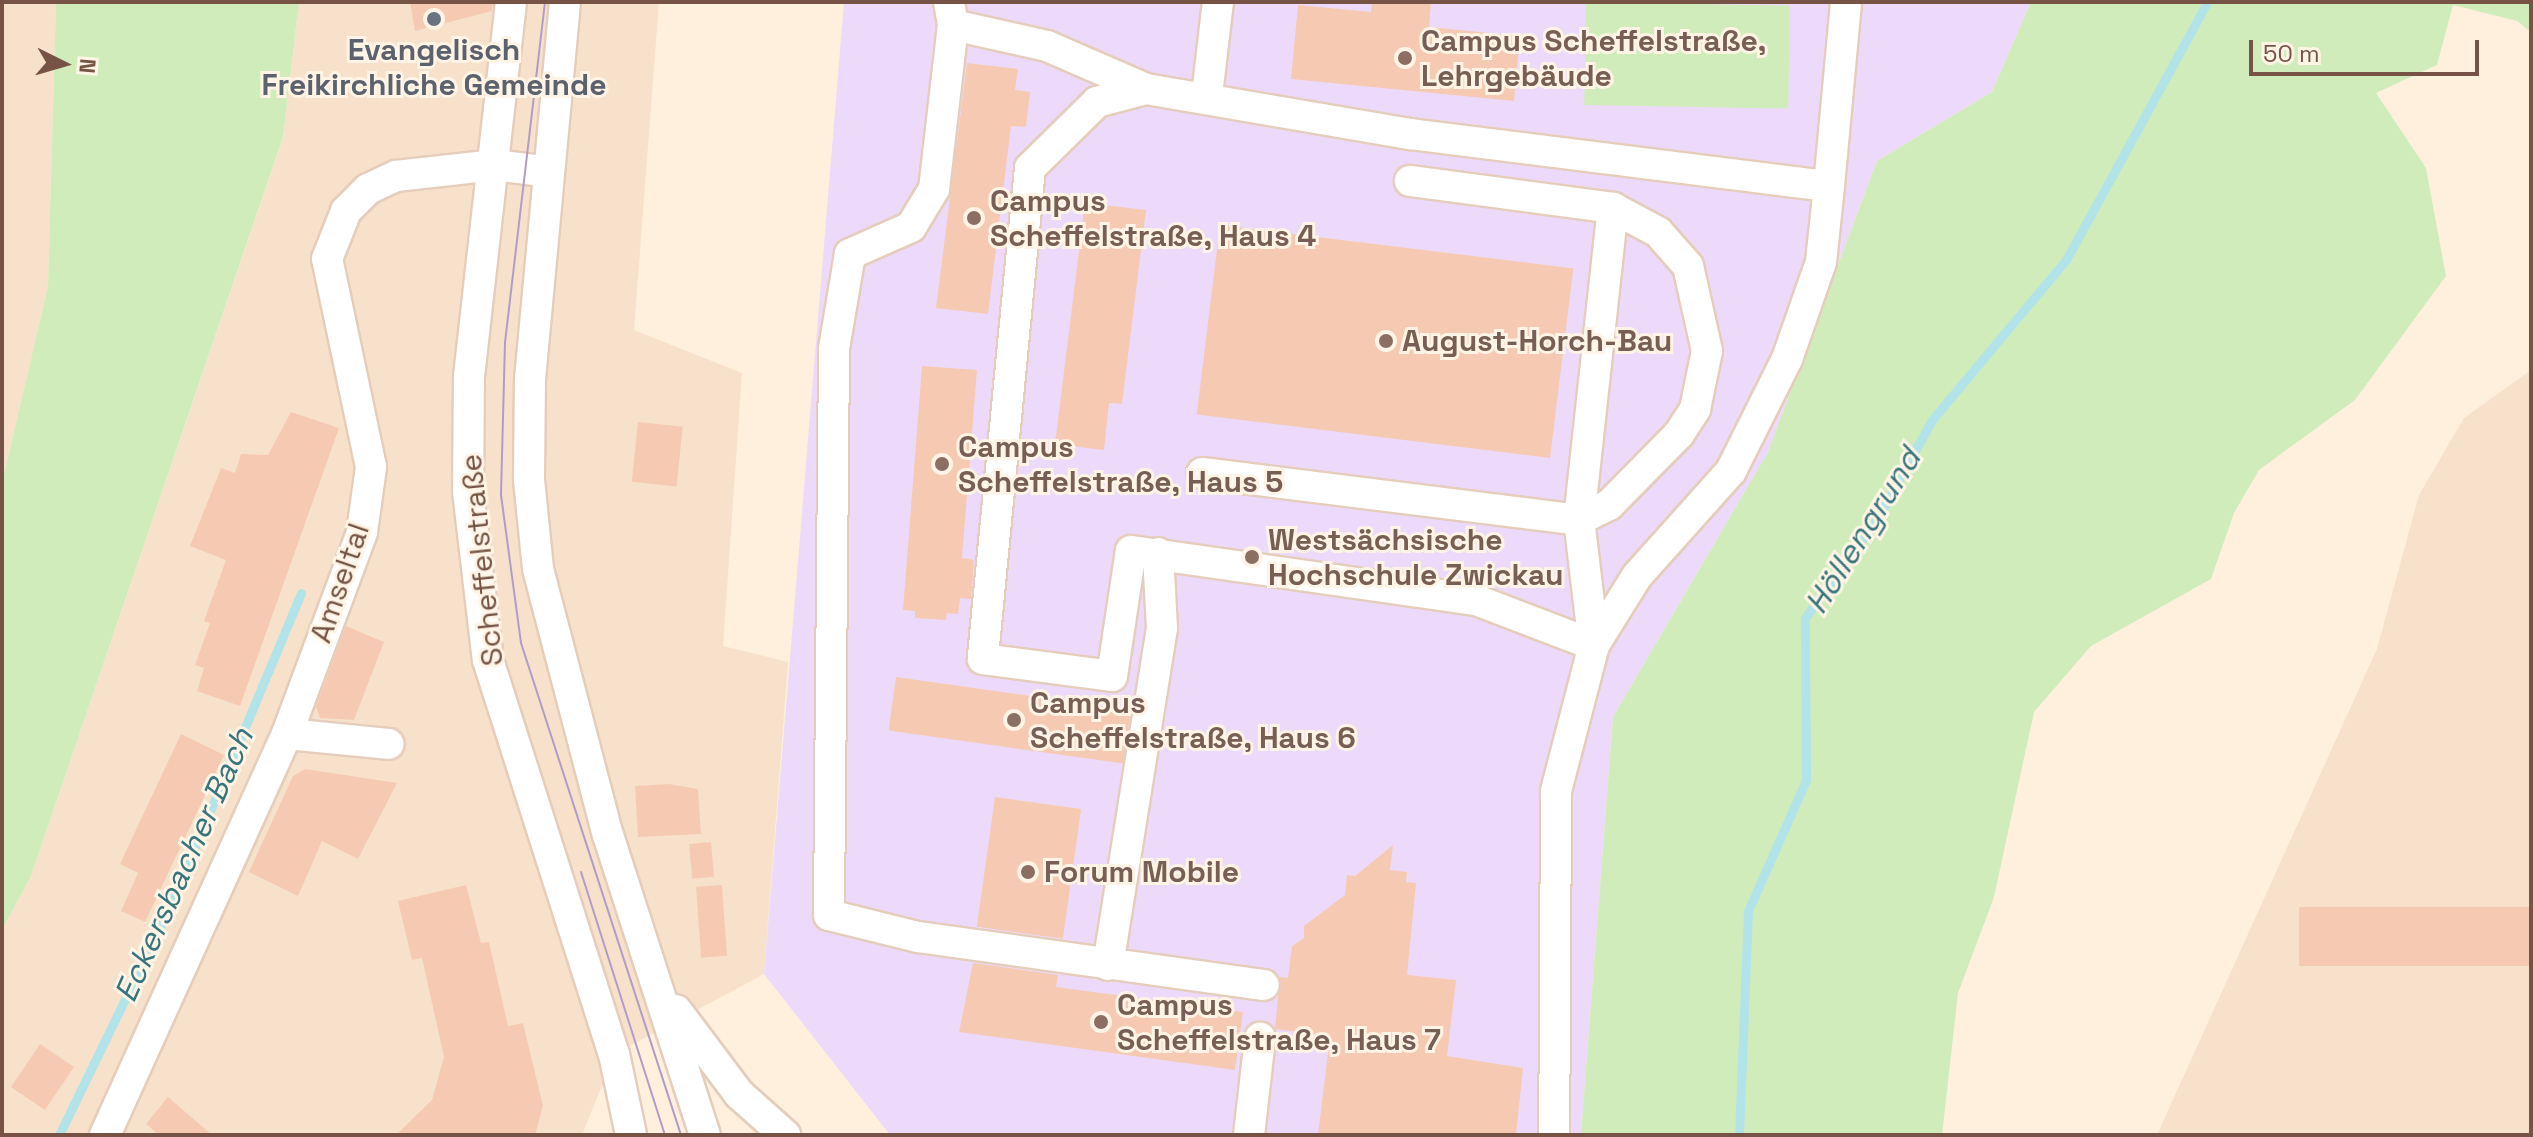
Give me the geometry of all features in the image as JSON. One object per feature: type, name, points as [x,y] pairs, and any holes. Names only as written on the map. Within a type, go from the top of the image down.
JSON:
[{"type":"street","name":"Scheffelstraße","points":[[511,2],[469,376],[468,491],[488,660],[614,1054],[631,1135]]},
{"type":"street","name":"Scheffelstraße","points":[[565,2],[530,378],[529,480],[538,569],[608,835],[661,990],[705,1135]]},
{"type":"street","points":[[1207,95],[1218,2]]},
{"type":"street","points":[[1554,1135],[1556,791],[1594,645],[1637,576],[1731,471],[1787,359],[1821,262],[1846,2]]},
{"type":"street","points":[[1264,985],[918,937],[829,915],[834,349],[850,254],[911,227],[934,189],[951,14],[1047,46],[1146,89],[1207,95],[1410,134],[1486,141],[1829,186]]},
{"type":"street","points":[[1146,89],[1097,102],[1030,168],[983,659],[1112,676],[1131,551],[1476,600],[1594,645]]},
{"type":"street","name":"Amseltal","points":[[105,1135],[287,734],[362,532],[371,467],[327,259],[346,211],[368,189],[396,176],[495,165],[549,172]]},
{"type":"street","points":[[1202,473],[1579,520],[1609,505],[1665,454],[1695,409],[1707,351],[1688,266],[1658,232],[1613,208],[1410,181]]},
{"type":"street","points":[[1594,645],[1579,520],[1613,208]]},
{"type":"street","points":[[1108,965],[1162,628],[1158,553]]},
{"type":"street","points":[[287,734],[389,744]]},
{"type":"street","name":"Scheffelstraße","points":[[661,990],[739,1094],[785,1135]]},
{"type":"street","points":[[1249,1135],[1260,1038]]},
{"type":"shaded area","points":[[2,2],[56,2],[48,286],[2,483]]},
{"type":"shaded area","points":[[299,2],[659,2],[634,330],[742,373],[723,646],[788,662],[764,974],[615,1054],[582,1135],[2,1135],[2,930],[31,876],[283,138]]},
{"type":"shaded area","name":"Westsächsische Hochschule Zwickau","points":[[844,2],[2031,2],[1992,92],[1877,161],[1768,452],[1613,717],[1581,1135],[890,1135],[764,974]]},
{"type":"shaded area","points":[[2531,370],[2531,1135],[2157,1135],[2377,649],[2419,495],[2464,418]]},
{"type":"green space","points":[[56,2],[299,2],[283,137],[31,876],[2,930],[2,483],[48,286]]},
{"type":"green space","points":[[1586,2],[1790,6],[1788,109],[1584,105]]},
{"type":"green space","points":[[2031,2],[2531,2],[2531,32],[2517,21],[2453,5],[2437,65],[2376,93],[2426,168],[2446,276],[2355,400],[2259,470],[2234,513],[2211,579],[2091,646],[2034,712],[1994,897],[1958,993],[1942,1135],[1581,1135],[1613,717],[1768,452],[1877,161],[1992,92]]},
{"type":"building","name":"Evangelisch Freikirchliche Gemeinde","points":[[410,2],[493,2],[492,11],[415,31]]},
{"type":"building","name":"Campus Scheffelstraße, Lehrgebäude","points":[[1372,2],[1431,2],[1429,27],[1520,36],[1514,101],[1291,79],[1298,5],[1371,12]]},
{"type":"building","name":"Campus Scheffelstraße, Haus 4","points":[[967,63],[1018,69],[1015,90],[1030,92],[1026,127],[1011,126],[988,314],[936,308]]},
{"type":"building","points":[[1085,203],[1146,210],[1122,404],[1109,403],[1104,450],[1055,444]]},
{"type":"building","name":"August-Horch-Bau","points":[[1220,225],[1573,268],[1550,458],[1197,415]]},
{"type":"building","name":"Campus Scheffelstraße, Haus 5","points":[[922,366],[977,370],[962,558],[974,560],[971,599],[960,598],[958,614],[947,613],[946,620],[915,618],[915,611],[903,610]]},
{"type":"building","points":[[291,412],[339,428],[240,706],[197,691],[204,668],[195,665],[210,623],[204,621],[226,560],[190,546],[221,468],[235,473],[241,454],[268,455]]},
{"type":"building","points":[[638,422],[683,427],[676,486],[632,482]]},
{"type":"building","points":[[346,626],[384,642],[354,720],[320,718],[316,707]]},
{"type":"building","name":"Campus Scheffelstraße, Haus 6","points":[[896,677],[1131,710],[1123,763],[888,730]]},
{"type":"building","points":[[181,734],[224,755],[145,922],[121,911],[138,873],[120,864]]},
{"type":"building","points":[[305,769],[397,783],[358,859],[322,841],[298,896],[249,872],[293,776]]},
{"type":"building","points":[[669,784],[698,789],[701,834],[638,837],[635,786]]},
{"type":"building","name":"Forum Mobile","points":[[995,797],[1081,809],[1063,939],[977,927]]},
{"type":"building","points":[[711,842],[714,877],[692,879],[689,844]]},
{"type":"building","points":[[1393,845],[1390,870],[1407,872],[1406,882],[1416,883],[1407,975],[1456,980],[1447,1056],[1523,1068],[1516,1135],[1318,1135],[1330,1036],[1275,1029],[1280,977],[1288,978],[1292,946],[1304,938],[1304,926],[1345,895],[1347,875],[1355,876]]},
{"type":"building","points":[[466,885],[481,943],[489,942],[508,1026],[523,1023],[543,1106],[535,1135],[396,1135],[432,1100],[444,1057],[422,958],[412,960],[398,901]]},
{"type":"building","points":[[722,885],[727,956],[701,958],[696,887]]},
{"type":"building","points":[[2299,907],[2531,907],[2531,966],[2299,966]]},
{"type":"building","name":"Campus Scheffelstraße, Haus 7","points":[[973,963],[1058,975],[1056,987],[1243,1012],[1235,1070],[959,1032]]},
{"type":"building","points":[[40,1044],[74,1067],[45,1110],[11,1087]]},
{"type":"building","points":[[168,1097],[212,1135],[159,1135],[146,1124]]},
{"type":"waterway","name":"Höllengrund","points":[[1739,1135],[1748,911],[1806,780],[1805,618],[1876,521],[1932,420],[2066,260],[2207,2]]},
{"type":"waterway","name":"Eckersbacher Bach","points":[[59,1135],[171,904],[301,593]]},
{"type":"tram line","points":[[545,2],[505,342],[501,495],[521,643],[681,1135]]},
{"type":"tram line","points":[[581,872],[665,1135]]},
{"type":"place","name":"Evangelisch Freikirchliche Gemeinde","points":[[434,19]]},
{"type":"place","name":"Campus Scheffelstraße, Lehrgebäude","points":[[1405,58]]},
{"type":"place","name":"Campus Scheffelstraße, Haus 4","points":[[974,218]]},
{"type":"place","name":"August-Horch-Bau","points":[[1386,341]]},
{"type":"place","name":"Campus Scheffelstraße, Haus 5","points":[[942,464]]},
{"type":"place","name":"Westsächsische Hochschule Zwickau","points":[[1252,557]]},
{"type":"place","name":"Campus Scheffelstraße, Haus 6","points":[[1014,720]]},
{"type":"place","name":"Forum Mobile","points":[[1028,872]]},
{"type":"place","name":"Campus Scheffelstraße, Haus 7","points":[[1101,1022]]}]
